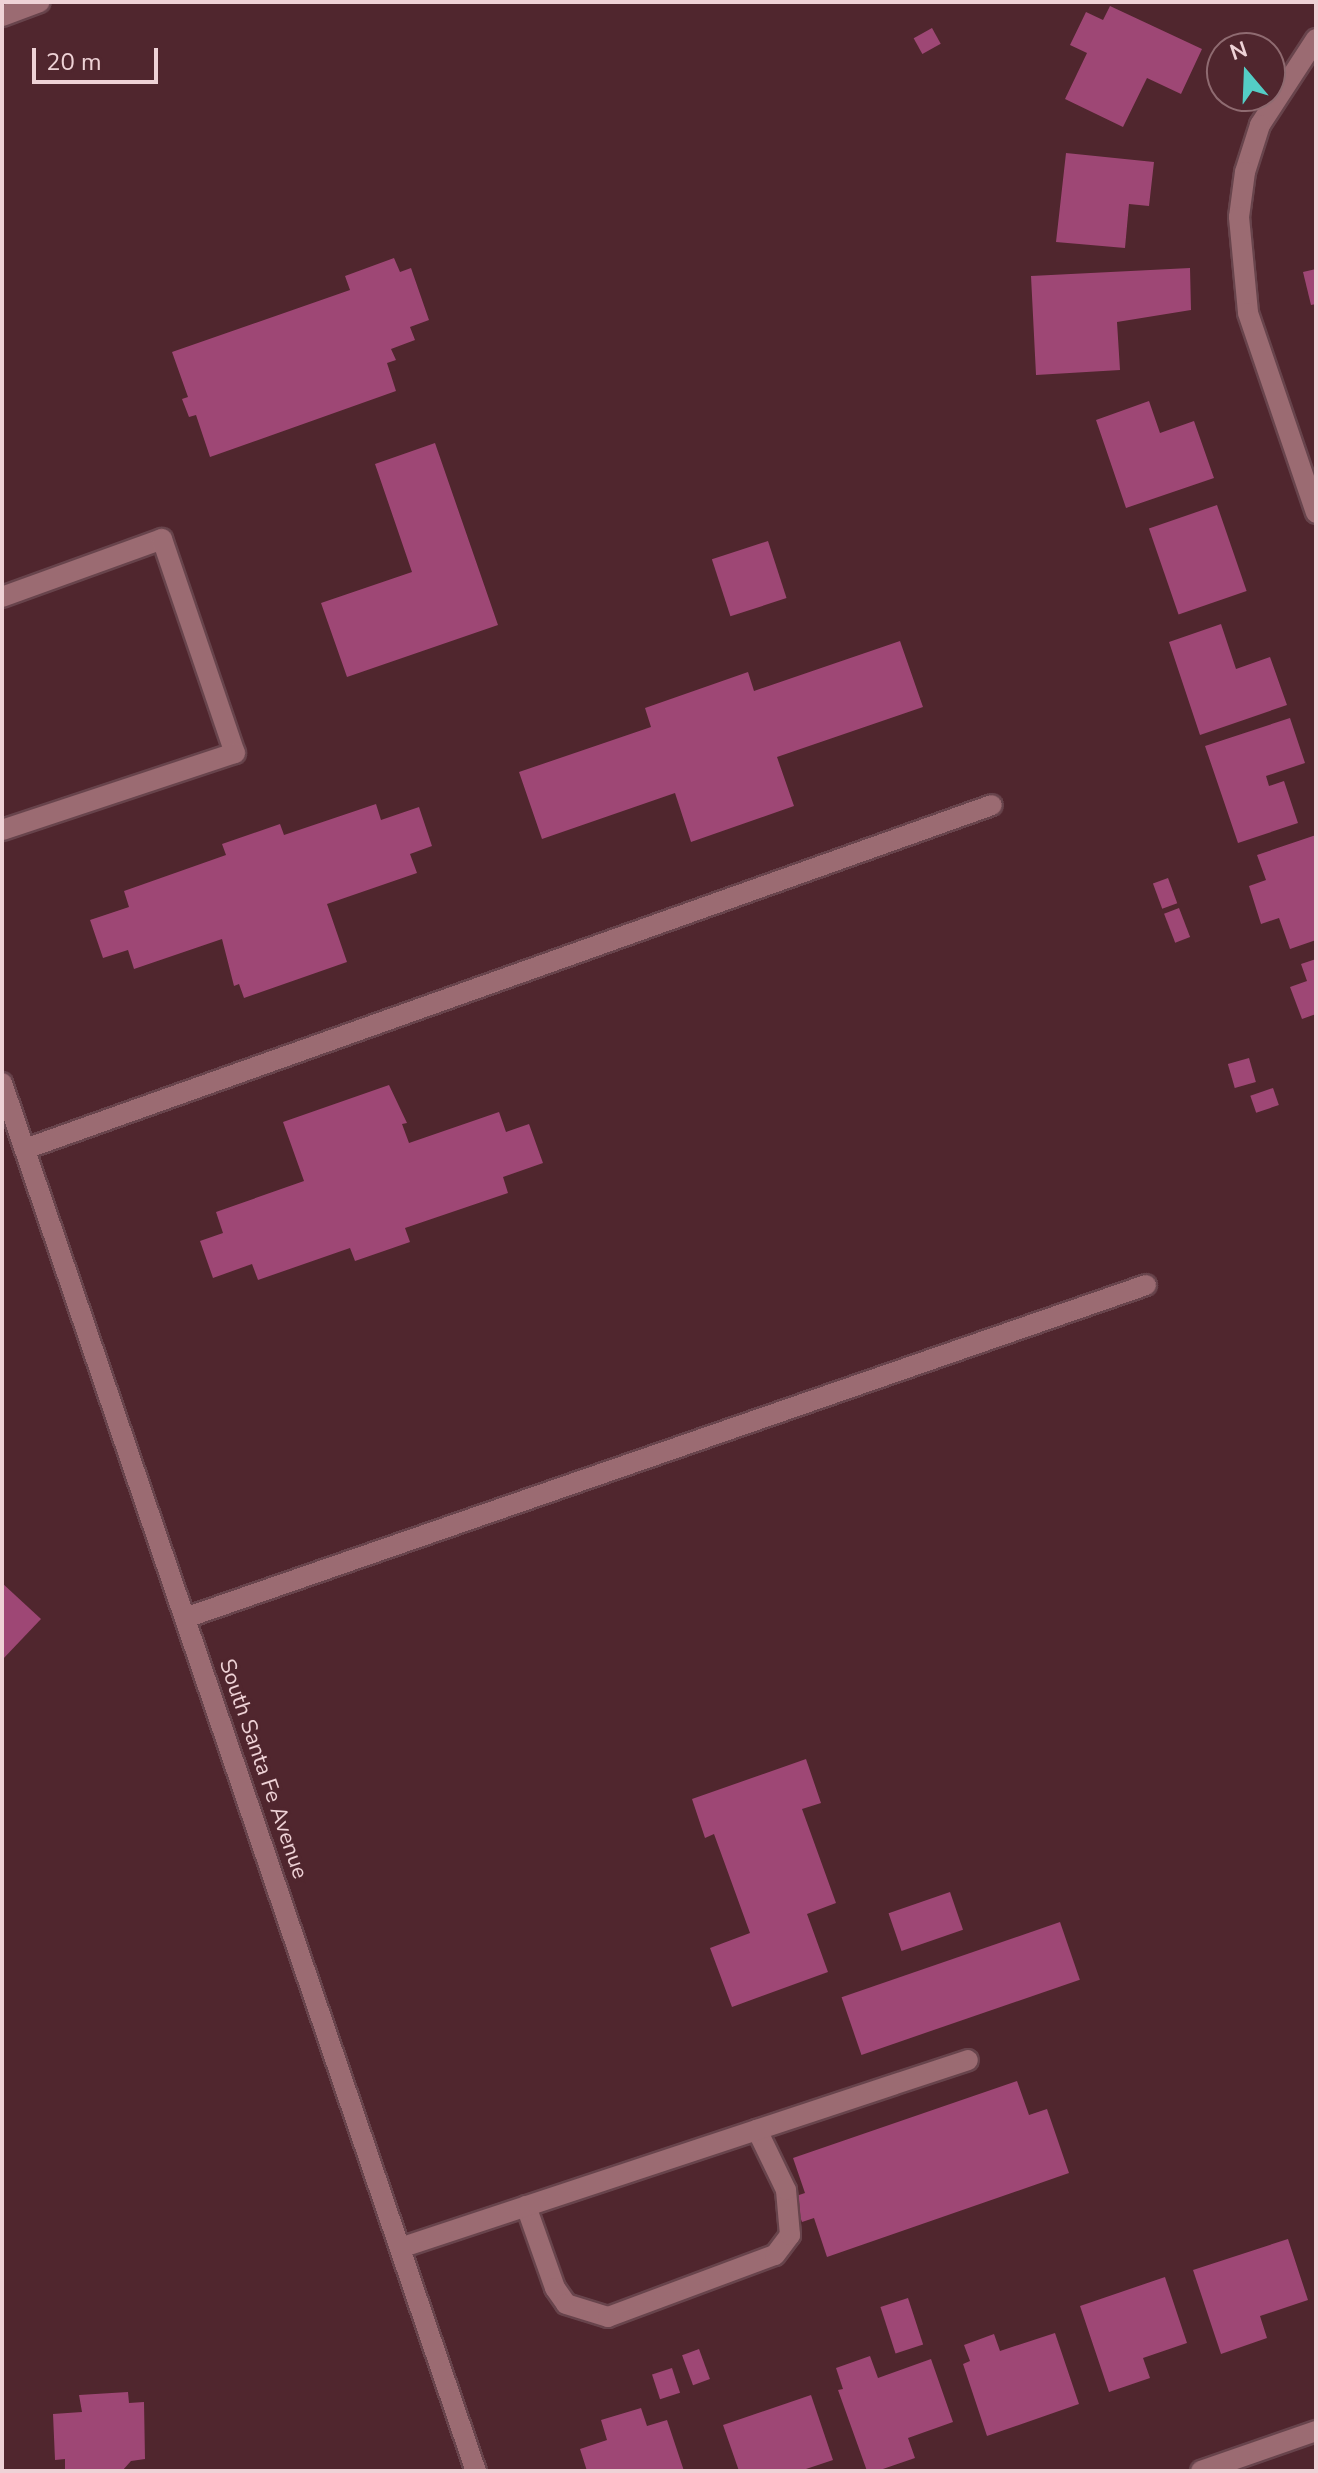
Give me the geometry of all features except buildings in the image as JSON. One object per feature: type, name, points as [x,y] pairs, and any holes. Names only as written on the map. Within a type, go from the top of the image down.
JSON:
[{"type":"street","points":[[2,16],[40,2]]},
{"type":"street","points":[[1316,39],[1260,125],[1245,172],[1239,217],[1248,313],[1316,513]]},
{"type":"street","points":[[2,597],[162,539],[235,753],[2,830]]},
{"type":"street","points":[[25,1149],[992,805]]},
{"type":"street","name":"South Santa Fe Avenue","points":[[2,1083],[476,2471]]},
{"type":"street","points":[[185,1618],[1146,1285]]},
{"type":"street","points":[[400,2248],[968,2060]]},
{"type":"street","points":[[526,2206],[560,2296],[566,2304],[608,2317],[775,2255],[790,2235],[786,2190],[757,2130]]},
{"type":"street","points":[[1201,2471],[1316,2431]]}]
